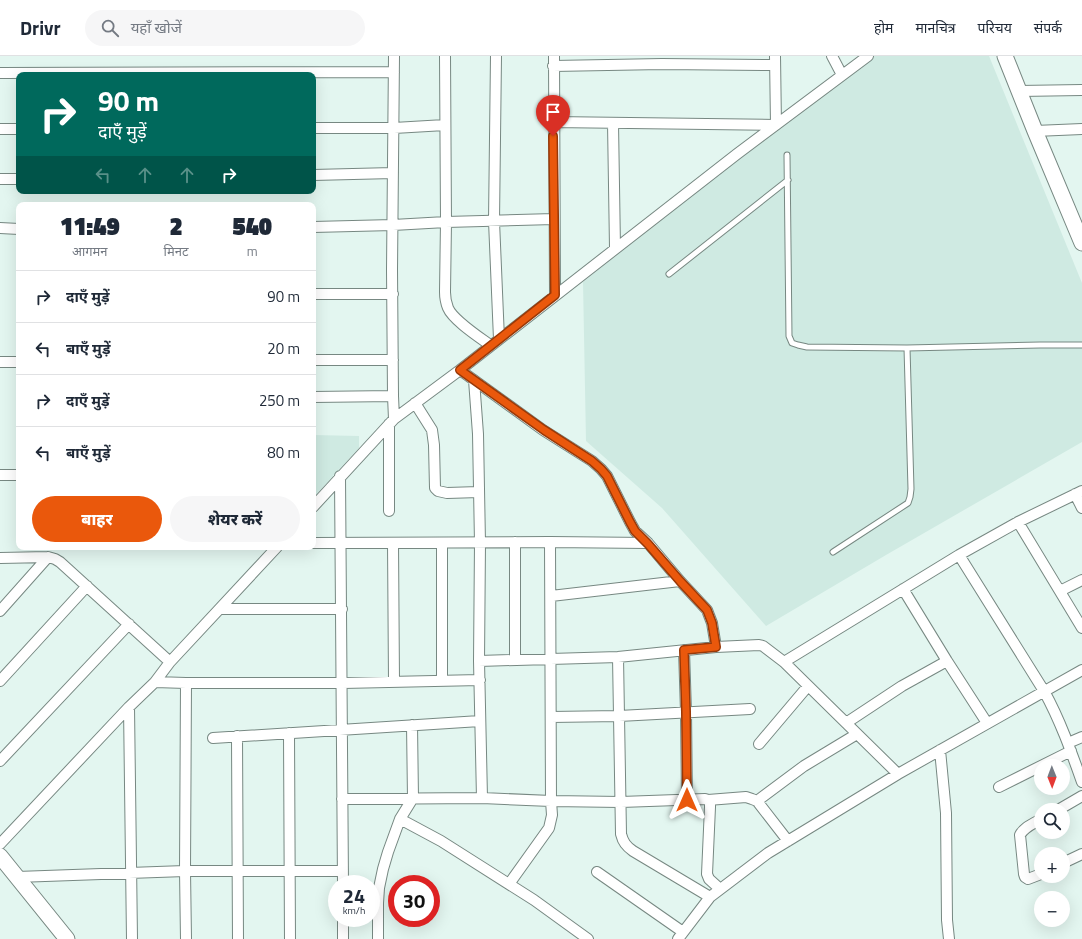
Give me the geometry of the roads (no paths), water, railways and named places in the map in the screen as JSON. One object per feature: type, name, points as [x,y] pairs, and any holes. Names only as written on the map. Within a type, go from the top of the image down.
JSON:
[{"type":"street","points":[[389,511],[393,396],[394,56]]},
{"type":"street","points":[[444,56],[446,222],[445,292],[448,308],[452,316],[490,345]]},
{"type":"street","points":[[496,56],[494,221],[499,339]]},
{"type":"street","points":[[832,56],[842,75]]},
{"type":"street","points":[[316,504],[340,476],[392,422],[415,403],[460,370],[615,248],[868,56]]},
{"type":"street","points":[[1005,56],[1035,131],[1081,238]]},
{"type":"street","points":[[555,295],[553,122],[554,61],[775,60],[776,125]]},
{"type":"street","points":[[316,72],[394,72]]},
{"type":"street","points":[[0,73],[16,73]]},
{"type":"street","points":[[1019,91],[1082,90]]},
{"type":"street","points":[[553,122],[776,125]]},
{"type":"street","points":[[613,123],[615,248]]},
{"type":"street","points":[[316,128],[394,128],[445,125]]},
{"type":"street","points":[[0,129],[16,129]]},
{"type":"street","points":[[1035,131],[1082,129]]},
{"type":"street","points":[[316,175],[393,173]]},
{"type":"street","points":[[0,179],[16,179]]},
{"type":"street","points":[[316,227],[554,219]]},
{"type":"street","points":[[0,228],[16,229]]},
{"type":"street","points":[[316,294],[393,294]]},
{"type":"street","points":[[316,360],[393,360]]},
{"type":"street","points":[[0,362],[16,362]]},
{"type":"street","points":[[460,370],[544,430],[592,461],[601,469],[607,476],[633,528],[707,610],[712,623],[716,647]]},
{"type":"street","points":[[474,380],[478,434],[480,543],[479,661],[482,798]]},
{"type":"street","points":[[316,397],[393,396]]},
{"type":"street","points":[[415,403],[432,430],[434,445],[435,488],[438,491],[447,493],[479,492]]},
{"type":"street","points":[[0,475],[16,475]]},
{"type":"street","points":[[340,476],[343,683],[343,875]]},
{"type":"street","points":[[784,662],[959,555],[1018,522],[1078,492],[1082,508]]},
{"type":"street","points":[[1018,522],[1082,628]]},
{"type":"street","points":[[515,542],[515,660]]},
{"type":"street","points":[[316,543],[550,542],[648,544]]},
{"type":"street","points":[[508,884],[549,828],[552,815],[550,542]]},
{"type":"street","points":[[393,543],[394,682]]},
{"type":"street","points":[[442,543],[442,681]]},
{"type":"street","points":[[0,844],[129,707],[155,682],[170,662],[274,550]]},
{"type":"street","points":[[959,555],[1044,691],[1070,747],[1081,777]]},
{"type":"street","points":[[0,558],[48,557],[60,562],[170,662]]},
{"type":"street","points":[[0,611],[48,557]]},
{"type":"street","points":[[1060,591],[1082,580]]},
{"type":"street","points":[[550,596],[680,581]]},
{"type":"street","points":[[0,682],[87,586]]},
{"type":"street","points":[[903,589],[946,661],[986,723]]},
{"type":"street","points":[[220,609],[342,609]]},
{"type":"street","points":[[0,761],[129,624]]},
{"type":"street","points":[[479,661],[618,657],[716,647],[759,645],[768,649],[784,662],[898,774]]},
{"type":"street","points":[[684,650],[687,800]]},
{"type":"street","points":[[618,657],[622,840],[627,847],[710,897]]},
{"type":"street","points":[[846,723],[902,686],[946,661]]},
{"type":"street","points":[[597,872],[681,935],[710,897],[768,853],[898,774],[1082,670]]},
{"type":"street","points":[[155,682],[343,683],[480,680]]},
{"type":"street","points":[[186,683],[186,939]]},
{"type":"street","points":[[759,744],[808,686]]},
{"type":"street","points":[[129,707],[132,939]]},
{"type":"street","points":[[551,717],[619,716],[750,709]]},
{"type":"street","points":[[213,738],[480,721]]},
{"type":"street","points":[[378,939],[379,888],[383,869],[400,819],[414,798],[412,725]]},
{"type":"street","points":[[289,733],[290,939]]},
{"type":"street","points":[[757,801],[804,766],[857,734]]},
{"type":"street","points":[[237,736],[238,939]]},
{"type":"street","points":[[999,787],[1070,747],[1082,737]]},
{"type":"street","points":[[940,750],[946,803],[947,920],[949,939]]},
{"type":"street","points":[[1070,803],[1082,796]]},
{"type":"street","points":[[342,799],[482,798],[621,802],[708,800],[746,797],[757,801],[788,841]]},
{"type":"street","points":[[708,800],[710,807],[707,874],[709,879],[720,890]]},
{"type":"street","points":[[400,819],[441,841],[534,900],[588,939]]},
{"type":"street","points":[[1034,823],[1022,831],[1020,835],[1025,877],[1028,879],[1034,877]]},
{"type":"street","points":[[1070,860],[1082,854]]},
{"type":"street","points":[[0,856],[67,939]]},
{"type":"street","points":[[17,877],[185,871],[343,871]]},
{"type":"street","points":[[343,927],[343,939]]},
{"type":"lane","points":[[787,155],[789,336],[792,343],[806,347],[907,348],[1082,345]]},
{"type":"lane","points":[[670,274],[788,180]]},
{"type":"lane","points":[[833,552],[908,503],[911,489],[907,348]]}]
